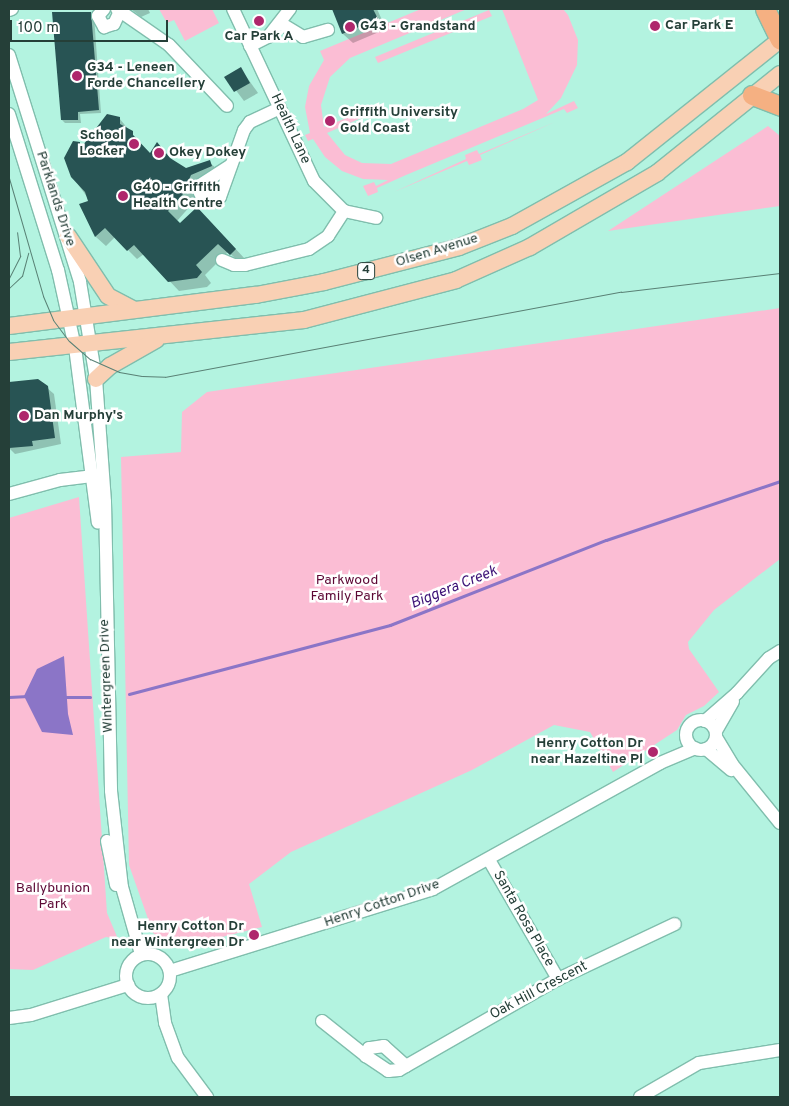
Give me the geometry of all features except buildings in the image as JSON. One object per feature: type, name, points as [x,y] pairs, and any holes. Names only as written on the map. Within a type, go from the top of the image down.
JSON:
[{"type":"highway","points":[[765,9],[780,40]]},
{"type":"highway","points":[[752,95],[780,106]]},
{"type":"main road","name":"Olsen Avenue","points":[[9,326],[256,295],[324,282],[459,247],[512,226],[627,162],[780,40]]},
{"type":"main road","points":[[9,352],[160,338],[304,320],[456,280],[530,247],[596,211],[657,173],[780,74]]},
{"type":"main road","points":[[68,236],[108,296],[132,310]]},
{"type":"main road","points":[[96,379],[110,366],[160,338]]},
{"type":"street","points":[[104,9],[98,16],[104,27],[114,24],[119,10],[169,45],[227,106]]},
{"type":"street","name":"Health Lane","points":[[233,9],[314,181],[344,212]]},
{"type":"street","points":[[250,46],[268,37],[290,9]]},
{"type":"street","points":[[280,23],[303,37],[328,30]]},
{"type":"street","name":"Parklands Drive","points":[[9,55],[68,236],[80,282],[85,315],[82,346]]},
{"type":"street","points":[[231,165],[250,122],[280,108]]},
{"type":"street","name":"Parklands Drive","points":[[9,114],[58,270],[68,318],[82,346]]},
{"type":"street","points":[[222,260],[234,265],[245,265],[309,249],[328,236],[344,212],[376,218]]},
{"type":"street","name":"Wintergreen Drive","points":[[82,346],[96,379],[105,502],[104,562],[111,791],[107,834],[109,863],[112,876],[124,897],[141,954]]},
{"type":"street","name":"Wintergreen Drive","points":[[82,346],[92,476],[104,562]]},
{"type":"street","points":[[9,494],[60,480],[92,476]]},
{"type":"street","points":[[780,651],[769,658],[737,694],[704,721],[716,734],[744,781],[780,823]]},
{"type":"street","points":[[701,749],[716,734],[737,694]]},
{"type":"street","name":"Henry Cotton Drive","points":[[660,763],[687,738],[691,724],[704,721]]},
{"type":"street","points":[[687,738],[744,781]]},
{"type":"street","name":"Henry Cotton Drive","points":[[170,971],[433,889],[489,860],[660,763],[701,749]]},
{"type":"street","name":"Santa Rosa Place","points":[[489,860],[558,979]]},
{"type":"street","name":"Oak Hill Crescent","points":[[322,1021],[388,1071],[406,1066],[558,979],[675,924]]},
{"type":"street","points":[[141,954],[160,956],[170,971],[170,982],[161,994],[146,998],[137,995],[128,985],[126,971],[131,962],[141,954]]},
{"type":"street","points":[[9,1018],[31,1015],[128,985]]},
{"type":"street","points":[[161,994],[164,1023],[178,1058],[198,1088],[207,1097]]},
{"type":"street","points":[[366,1056],[369,1048],[384,1046],[406,1066]]},
{"type":"street","points":[[640,1097],[699,1063],[780,1050]]},
{"type":"street","points":[[189,1097],[198,1088]]},
{"type":"green space","points":[[159,9],[212,9],[219,23],[185,41],[174,20],[167,23]]},
{"type":"green space","points":[[421,9],[467,9],[350,58],[330,77],[321,105],[324,127],[359,113],[361,118],[327,133],[345,155],[362,163],[391,164],[523,109],[538,100],[502,9],[563,9],[568,15],[578,40],[577,65],[561,98],[546,114],[574,101],[578,108],[567,113],[564,109],[406,175],[377,188],[378,192],[368,196],[363,186],[374,182],[376,186],[388,180],[363,179],[342,171],[325,157],[313,139],[308,141],[305,135],[310,133],[305,107],[309,86],[324,60],[320,51]]},
{"type":"green space","points":[[489,10],[492,16],[378,63],[375,57]]},
{"type":"green space","points":[[555,122],[480,155],[482,160],[469,165],[467,161],[394,192],[466,159],[465,155],[477,150],[479,154]]},
{"type":"green space","points":[[768,126],[780,136],[780,206],[608,231]]},
{"type":"green space","name":"Parkwood Family Park","points":[[780,308],[780,559],[714,610],[688,642],[689,649],[719,692],[704,706],[686,715],[677,730],[613,772],[590,732],[554,725],[472,770],[291,852],[249,884],[262,927],[182,947],[167,943],[153,933],[129,865],[121,457],[181,452],[182,412],[207,392]]},
{"type":"green space","name":"Ballybunion Park","points":[[79,497],[107,913],[118,939],[106,937],[33,970],[9,969],[9,518]]},
{"type":"shaded area","points":[[64,656],[68,714],[73,735],[42,732],[24,696],[37,669]]},
{"type":"waterway","name":"Biggera Creek","points":[[129,694],[390,625],[606,540],[780,481]]},
{"type":"waterway","name":"Biggera Creek","points":[[9,697],[28,696]]},
{"type":"waterway","name":"Biggera Creek","points":[[64,697],[90,697]]},
{"type":"tram line","points":[[9,178],[43,296],[53,320],[69,341],[90,359],[119,372],[142,376],[165,377],[621,292],[780,273]]},
{"type":"tram line","points":[[9,278],[20,256],[17,232]]},
{"type":"tram line","points":[[9,288],[22,276],[28,253]]},
{"type":"place","name":"Car Park A","points":[[259,21]]},
{"type":"place","name":"Car Park E","points":[[655,26]]},
{"type":"place","name":"G43 - Grandstand","points":[[350,27]]},
{"type":"place","name":"G34 - Leneen Forde Chancellery","points":[[77,76]]},
{"type":"place","name":"Griffith University Gold Coast","points":[[330,121]]},
{"type":"place","name":"School Locker","points":[[134,144]]},
{"type":"place","name":"Okey Dokey","points":[[159,153]]},
{"type":"place","name":"G40 - Griffith Health Centre","points":[[123,196]]},
{"type":"place","name":"Dan Murphy's","points":[[24,416]]},
{"type":"place","name":"Henry Cotton Dr near Hazeltine Pl","points":[[653,752]]},
{"type":"place","name":"Henry Cotton Dr near Wintergreen Dr","points":[[254,935]]}]
